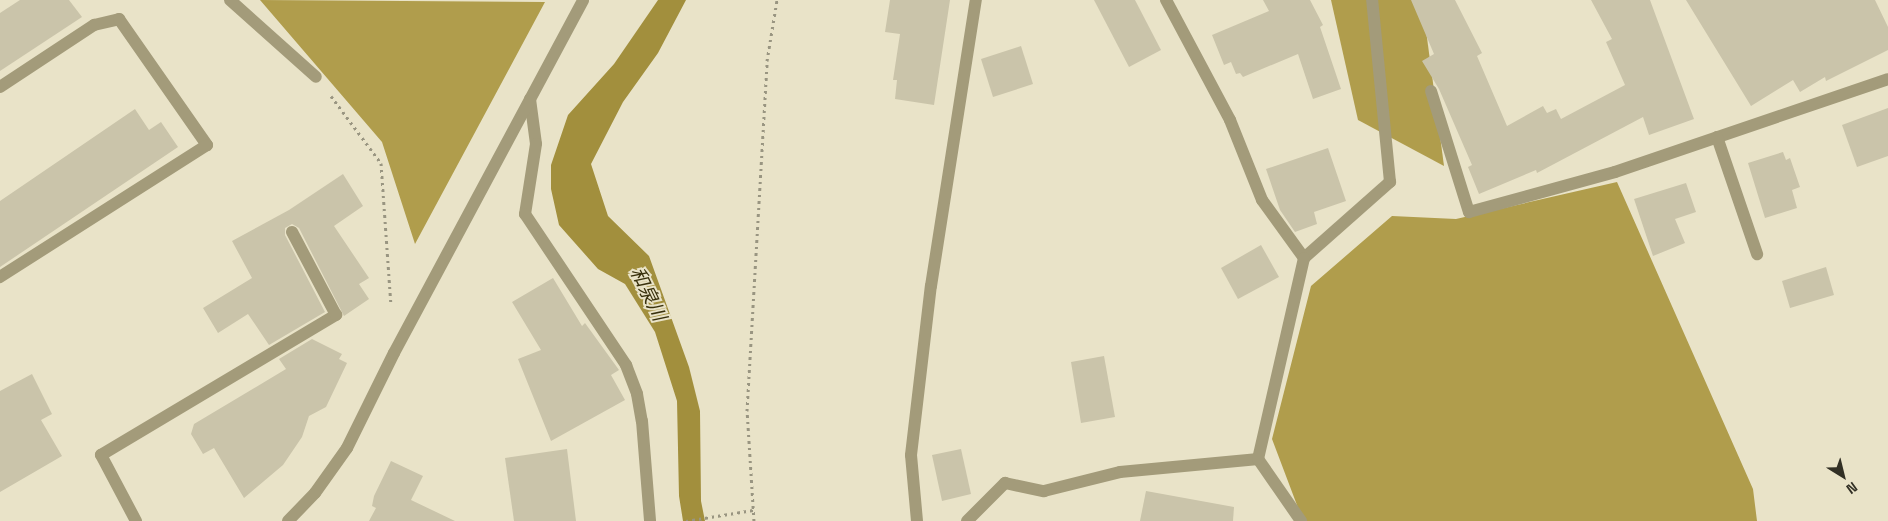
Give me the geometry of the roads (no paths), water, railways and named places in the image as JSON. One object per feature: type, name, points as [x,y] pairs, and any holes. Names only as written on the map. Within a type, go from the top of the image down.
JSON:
[{"type":"street","points":[[230,0],[316,77]]},
{"type":"street","points":[[288,521],[315,493],[347,448],[394,353],[583,0]]},
{"type":"street","points":[[917,521],[911,455],[930,286],[976,0]]},
{"type":"street","points":[[1166,0],[1230,120],[1262,200],[1304,258]]},
{"type":"street","points":[[1301,521],[1258,459],[1304,258],[1390,182],[1372,0]]},
{"type":"street","points":[[0,87],[94,24],[119,19],[207,145],[0,277]]},
{"type":"street","points":[[1431,91],[1468,212],[1615,172],[1888,79]]},
{"type":"street","points":[[530,99],[536,144],[525,214],[626,365],[637,394],[642,421],[650,521]]},
{"type":"street","points":[[1717,137],[1757,254]]},
{"type":"street","points":[[136,521],[101,455],[336,315],[292,232]]},
{"type":"street","points":[[967,521],[1005,483],[1044,491],[1120,472],[1258,459]]},
{"type":"water","name":"和泉川","points":[[658,0],[686,0],[658,53],[623,102],[591,164],[608,216],[649,256],[689,367],[700,411],[701,501],[705,521],[683,521],[679,496],[677,401],[655,332],[625,284],[598,269],[559,225],[551,189],[551,165],[568,115],[614,64]]}]
